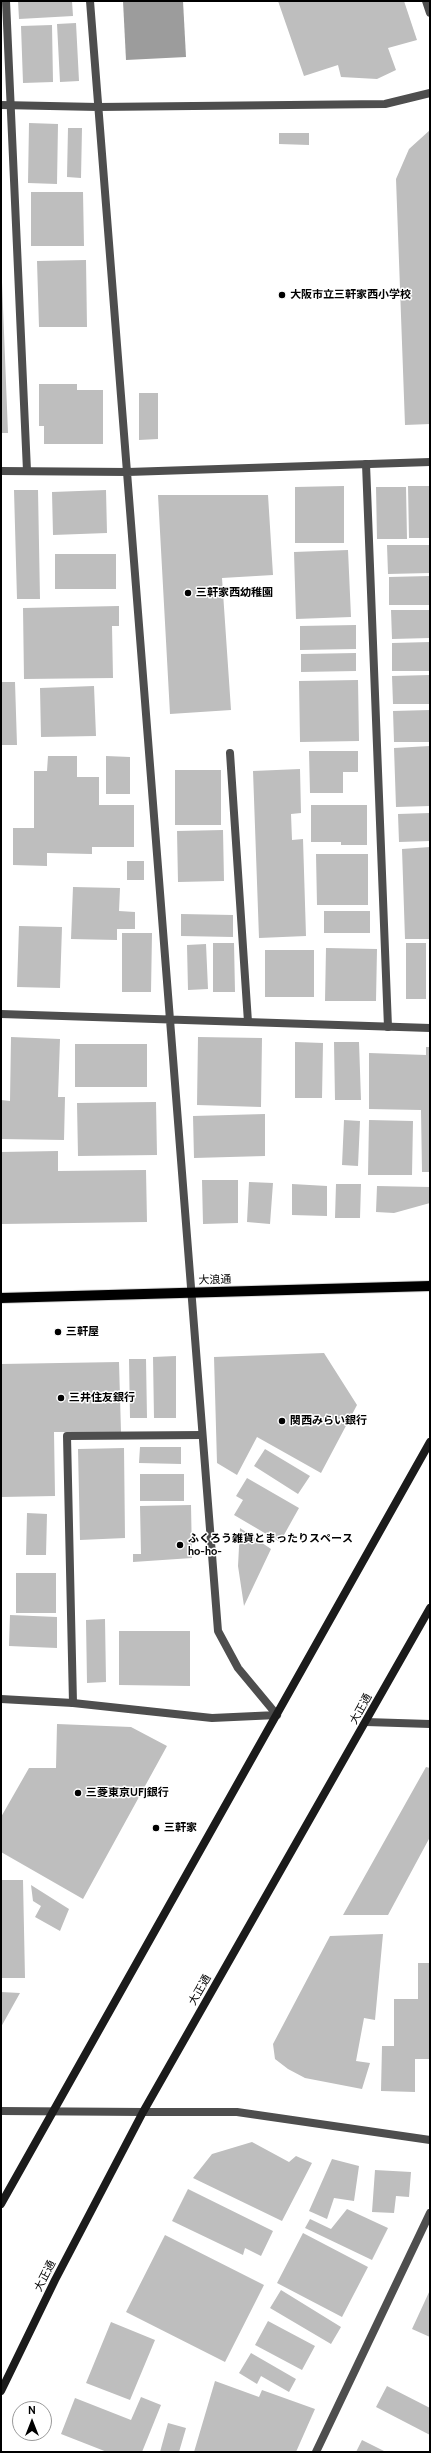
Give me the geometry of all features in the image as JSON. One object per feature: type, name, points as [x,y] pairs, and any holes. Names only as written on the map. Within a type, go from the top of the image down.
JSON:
[{"type":"main road","name":"大浪通","points":[[1,1298],[430,1286]]},
{"type":"main road","points":[[1,2204],[430,1442]]},
{"type":"main road","name":"大正通","points":[[1,2391],[55,2280],[143,2112],[430,1608]]},
{"type":"street","points":[[6,1],[28,471]]},
{"type":"street","points":[[90,1],[128,472],[190,1292],[218,1630],[238,1668],[277,1715]]},
{"type":"street","points":[[426,1],[430,13]]},
{"type":"street","points":[[1,105],[98,107],[385,104],[430,93]]},
{"type":"street","points":[[1,471],[128,472],[430,462]]},
{"type":"street","points":[[366,464],[388,1027]]},
{"type":"street","points":[[230,753],[248,1022]]},
{"type":"street","points":[[1,1014],[430,1028]]},
{"type":"street","points":[[73,1703],[67,1436],[202,1435]]},
{"type":"street","points":[[1,1699],[73,1703],[212,1718],[277,1715]]},
{"type":"street","points":[[366,1722],[430,1724]]},
{"type":"street","points":[[1,2111],[237,2112],[430,2140]]},
{"type":"street","points":[[316,2452],[430,2213]]},
{"type":"shaded area","points":[[123,1],[183,1],[186,57],[126,60]]},
{"type":"building","points":[[18,1],[72,1],[73,16],[19,19]]},
{"type":"building","points":[[278,1],[404,1],[417,40],[388,48],[396,70],[377,79],[341,77],[338,65],[304,76]]},
{"type":"building","points":[[76,23],[79,81],[60,82],[57,24]]},
{"type":"building","points":[[52,25],[53,82],[23,83],[21,26]]},
{"type":"building","points":[[29,123],[58,124],[57,184],[28,183]]},
{"type":"building","points":[[68,128],[82,128],[81,178],[67,177]]},
{"type":"building","points":[[430,130],[430,424],[405,425],[396,179],[409,149]]},
{"type":"building","points":[[279,133],[309,133],[309,145],[279,144]]},
{"type":"building","points":[[31,192],[83,192],[84,246],[31,246]]},
{"type":"building","points":[[1,257],[8,433],[1,433]]},
{"type":"building","points":[[86,260],[87,327],[39,327],[37,261]]},
{"type":"building","points":[[39,384],[77,384],[77,390],[103,390],[103,444],[44,444],[44,426],[39,426]]},
{"type":"building","points":[[139,393],[158,393],[158,439],[139,440]]},
{"type":"building","points":[[344,486],[344,543],[295,543],[295,487]]},
{"type":"building","points":[[408,486],[430,486],[430,538],[409,538]]},
{"type":"building","points":[[376,487],[406,487],[407,539],[377,539]]},
{"type":"building","points":[[14,490],[38,490],[40,599],[17,599]]},
{"type":"building","points":[[106,490],[107,533],[53,535],[52,492]]},
{"type":"building","points":[[158,495],[268,495],[273,575],[222,578],[231,710],[170,714]]},
{"type":"building","points":[[387,545],[430,545],[430,573],[388,574]]},
{"type":"building","points":[[348,550],[351,617],[296,619],[294,552]]},
{"type":"building","points":[[55,554],[116,554],[116,589],[55,589]]},
{"type":"building","points":[[430,576],[430,605],[389,605],[389,577]]},
{"type":"building","points":[[119,606],[119,626],[112,626],[113,678],[24,679],[23,608]]},
{"type":"building","points":[[391,610],[430,610],[430,638],[392,639]]},
{"type":"building","points":[[356,625],[356,649],[300,650],[300,626]]},
{"type":"building","points":[[430,642],[430,671],[392,671],[392,643]]},
{"type":"building","points":[[356,653],[356,671],[301,672],[301,654]]},
{"type":"building","points":[[430,675],[430,704],[393,704],[392,676]]},
{"type":"building","points":[[358,680],[359,741],[300,742],[299,681]]},
{"type":"building","points":[[1,682],[15,682],[17,745],[1,745]]},
{"type":"building","points":[[94,686],[96,736],[41,737],[40,688]]},
{"type":"building","points":[[430,710],[430,742],[394,742],[393,711]]},
{"type":"building","points":[[430,746],[430,806],[396,807],[394,748]]},
{"type":"building","points":[[309,751],[358,751],[358,772],[343,772],[343,793],[310,793]]},
{"type":"building","points":[[48,756],[77,756],[77,777],[99,777],[99,805],[134,805],[134,847],[92,847],[92,854],[47,853],[47,866],[13,865],[13,828],[34,828],[34,771],[47,771]]},
{"type":"building","points":[[106,756],[130,757],[130,794],[106,794]]},
{"type":"building","points":[[300,769],[301,813],[291,814],[292,840],[303,839],[306,936],[259,938],[253,771]]},
{"type":"building","points":[[175,770],[221,770],[221,825],[175,825]]},
{"type":"building","points":[[311,805],[367,805],[367,845],[341,845],[341,842],[311,842]]},
{"type":"building","points":[[430,813],[430,841],[399,842],[398,814]]},
{"type":"building","points":[[223,830],[224,881],[178,882],[177,831]]},
{"type":"building","points":[[430,847],[430,939],[405,939],[402,849]]},
{"type":"building","points":[[316,854],[368,854],[368,905],[317,905]]},
{"type":"building","points":[[127,861],[144,861],[144,880],[127,880]]},
{"type":"building","points":[[73,887],[120,888],[119,911],[135,912],[135,929],[117,929],[117,940],[71,939]]},
{"type":"building","points":[[324,911],[370,911],[370,933],[324,933]]},
{"type":"building","points":[[181,914],[233,915],[233,937],[181,936]]},
{"type":"building","points":[[19,926],[62,927],[60,988],[17,987]]},
{"type":"building","points":[[122,933],[152,933],[151,992],[122,992]]},
{"type":"building","points":[[213,943],[234,943],[235,992],[213,992]]},
{"type":"building","points":[[406,943],[426,943],[426,999],[406,999]]},
{"type":"building","points":[[206,944],[208,989],[188,990],[187,945]]},
{"type":"building","points":[[326,948],[377,949],[376,1001],[325,1001]]},
{"type":"building","points":[[265,950],[314,950],[314,997],[265,997]]},
{"type":"building","points":[[11,1037],[60,1039],[58,1097],[65,1097],[64,1140],[1,1139],[1,1100],[10,1101]]},
{"type":"building","points":[[198,1037],[262,1038],[261,1107],[197,1105]]},
{"type":"building","points":[[295,1042],[323,1043],[322,1098],[295,1098]]},
{"type":"building","points":[[334,1042],[359,1042],[361,1100],[335,1100]]},
{"type":"building","points":[[75,1044],[147,1044],[147,1087],[75,1087]]},
{"type":"building","points":[[426,1047],[430,1047],[430,1172],[422,1172],[421,1110],[369,1109],[369,1053],[426,1055]]},
{"type":"building","points":[[156,1102],[157,1155],[78,1156],[77,1103]]},
{"type":"building","points":[[265,1114],[265,1156],[194,1158],[193,1116]]},
{"type":"building","points":[[344,1120],[360,1121],[358,1166],[342,1165]]},
{"type":"building","points":[[369,1120],[413,1121],[412,1175],[368,1175]]},
{"type":"building","points":[[58,1151],[58,1171],[146,1170],[147,1222],[1,1224],[1,1152]]},
{"type":"building","points":[[202,1180],[238,1180],[238,1223],[203,1224]]},
{"type":"building","points":[[249,1182],[273,1183],[270,1224],[247,1222]]},
{"type":"building","points":[[292,1184],[327,1186],[327,1216],[292,1215]]},
{"type":"building","points":[[336,1184],[361,1184],[360,1218],[335,1218]]},
{"type":"building","points":[[377,1186],[430,1187],[430,1203],[394,1213],[376,1212]]},
{"type":"building","name":"関西みらい銀行","points":[[324,1353],[357,1405],[321,1473],[257,1437],[237,1475],[217,1463],[214,1357]]},
{"type":"building","points":[[176,1356],[176,1418],[154,1418],[153,1357]]},
{"type":"building","points":[[129,1359],[146,1359],[147,1418],[130,1418]]},
{"type":"building","name":"三井住友銀行","points":[[119,1362],[121,1432],[54,1432],[55,1496],[1,1497],[1,1364]]},
{"type":"building","points":[[140,1447],[181,1447],[181,1464],[139,1463]]},
{"type":"building","points":[[124,1448],[125,1538],[80,1540],[78,1449]]},
{"type":"building","points":[[265,1449],[310,1476],[298,1494],[254,1466]]},
{"type":"building","points":[[140,1474],[184,1474],[184,1501],[140,1501]]},
{"type":"building","points":[[247,1478],[299,1508],[280,1542],[234,1515],[243,1500],[236,1496]]},
{"type":"building","points":[[191,1505],[192,1558],[133,1562],[133,1554],[141,1554],[140,1506]]},
{"type":"building","points":[[27,1513],[47,1514],[46,1555],[26,1555]]},
{"type":"building","points":[[240,1528],[271,1549],[244,1606],[238,1566]]},
{"type":"building","points":[[16,1573],[56,1573],[56,1613],[16,1613]]},
{"type":"building","points":[[10,1615],[57,1617],[57,1648],[9,1646]]},
{"type":"building","points":[[105,1619],[106,1682],[87,1683],[86,1620]]},
{"type":"building","points":[[119,1631],[190,1631],[190,1686],[119,1685]]},
{"type":"building","name":"三菱東京UFJ銀行","points":[[57,1724],[131,1727],[167,1746],[83,1899],[1,1852],[1,1817],[29,1768],[56,1768]]},
{"type":"building","points":[[426,1767],[430,1768],[430,1837],[388,1915],[343,1915]]},
{"type":"building","points":[[1,1880],[23,1880],[25,1978],[1,1978]]},
{"type":"building","points":[[31,1885],[69,1909],[60,1931],[35,1917],[41,1906],[33,1901]]},
{"type":"building","points":[[383,1934],[375,2020],[364,2018],[356,2061],[370,2063],[362,2089],[305,2078],[288,2069],[275,2059],[273,2044],[330,1936]]},
{"type":"building","points":[[418,1963],[430,1963],[430,2059],[415,2059],[415,2092],[381,2091],[382,2046],[394,2046],[394,1999],[418,1999]]},
{"type":"building","points":[[1,1992],[20,1993],[1,2027]]},
{"type":"building","points":[[252,2142],[289,2162],[296,2156],[312,2163],[282,2221],[193,2178],[212,2154]]},
{"type":"building","points":[[332,2159],[359,2166],[354,2201],[334,2198],[327,2219],[309,2211]]},
{"type":"building","points":[[375,2170],[411,2172],[409,2197],[396,2196],[394,2213],[372,2212]]},
{"type":"building","points":[[188,2189],[273,2231],[261,2256],[245,2248],[243,2255],[172,2221]]},
{"type":"building","points":[[347,2209],[388,2228],[372,2260],[305,2228],[310,2219],[331,2229]]},
{"type":"building","points":[[303,2233],[368,2267],[342,2317],[277,2283]]},
{"type":"building","points":[[165,2235],[264,2285],[225,2362],[126,2312]]},
{"type":"building","points":[[281,2290],[341,2327],[331,2344],[270,2308]]},
{"type":"building","points":[[430,2290],[430,2337],[412,2329]]},
{"type":"building","points":[[268,2321],[315,2346],[302,2370],[255,2345]]},
{"type":"building","points":[[111,2322],[155,2340],[130,2400],[86,2383]]},
{"type":"building","points":[[251,2353],[296,2379],[289,2392],[261,2376],[257,2384],[239,2373]]},
{"type":"building","points":[[215,2381],[259,2397],[262,2390],[315,2409],[296,2452],[194,2452]]},
{"type":"building","points":[[387,2386],[430,2408],[430,2435],[376,2407]]},
{"type":"building","points":[[141,2397],[161,2405],[142,2452],[107,2452],[61,2434],[75,2398],[131,2420]]},
{"type":"building","points":[[168,2423],[186,2428],[179,2452],[160,2452]]},
{"type":"building","points":[[362,2440],[386,2452],[356,2452]]},
{"type":"place","name":"大阪市立三軒家西小学校","points":[[282,295]]},
{"type":"place","name":"三軒家西幼稚園","points":[[188,593]]},
{"type":"place","name":"三軒屋","points":[[58,1332]]},
{"type":"place","name":"三井住友銀行","points":[[61,1398]]},
{"type":"place","name":"関西みらい銀行","points":[[282,1421]]},
{"type":"place","name":"ふくろう雑貨とまったりスペース ho-ho-","points":[[180,1545]]},
{"type":"place","name":"三菱東京UFJ銀行","points":[[78,1793]]},
{"type":"place","name":"三軒家","points":[[156,1828]]}]
